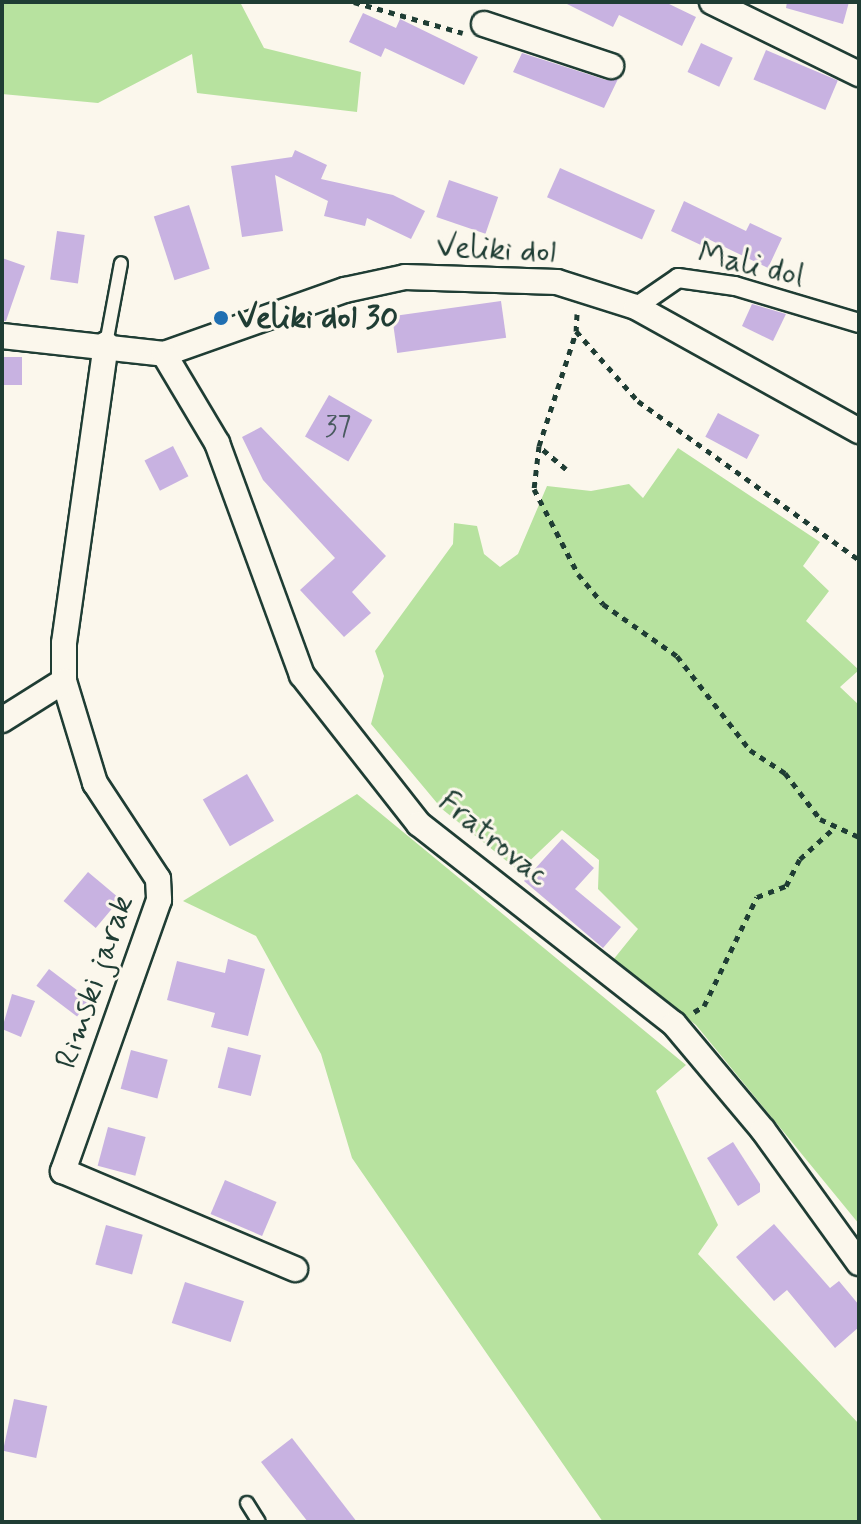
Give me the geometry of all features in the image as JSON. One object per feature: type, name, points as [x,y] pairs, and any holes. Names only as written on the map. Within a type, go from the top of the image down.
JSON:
[{"type":"street","points":[[712,2],[859,74]]},
{"type":"street","points":[[485,21],[611,66]]},
{"type":"street","name":"Veliki dol","points":[[2,336],[106,344],[164,354],[345,290],[405,277],[557,282],[636,307],[859,431]]},
{"type":"street","name":"Mali dol","points":[[636,307],[678,278],[735,286],[859,323]]},
{"type":"street","name":"Rimski jarak","points":[[106,344],[64,643],[64,681],[95,783],[158,879],[159,900],[63,1171],[295,1269]]},
{"type":"street","name":"Fratrovac","points":[[164,354],[217,443],[302,675],[419,824],[674,1024],[763,1130],[859,1263]]},
{"type":"street","points":[[2,720],[64,681]]},
{"type":"lane","points":[[106,344],[121,263]]},
{"type":"lane","points":[[247,1503],[259,1522]]},
{"type":"path","points":[[354,2],[485,21]]},
{"type":"path","points":[[579,289],[576,331],[539,446],[534,489],[578,574],[603,604],[677,656],[750,750],[785,773],[833,829],[859,837]]},
{"type":"path","points":[[576,331],[638,401],[859,560]]},
{"type":"path","points":[[539,446],[566,469]]},
{"type":"path","points":[[674,1024],[704,1006],[757,897],[786,886],[800,859],[833,829]]},
{"type":"green space","points":[[2,2],[240,2],[264,48],[361,72],[357,112],[197,93],[192,54],[98,103],[2,94]]},
{"type":"green space","points":[[678,448],[820,542],[803,566],[829,591],[806,621],[859,670],[840,687],[859,705],[859,1224],[696,1025],[613,960],[638,929],[598,889],[599,860],[562,830],[519,871],[442,809],[371,724],[384,676],[375,651],[453,544],[454,523],[477,526],[484,554],[500,567],[518,554],[547,486],[591,491],[629,484],[643,498]]},
{"type":"green space","points":[[357,794],[686,1065],[656,1091],[718,1225],[698,1254],[859,1424],[859,1522],[603,1522],[352,1158],[321,1054],[256,936],[183,901]]},
{"type":"building","points":[[563,2],[665,2],[696,17],[682,46],[619,15],[613,27]]},
{"type":"building","points":[[787,2],[849,2],[843,24],[786,8]]},
{"type":"building","points":[[363,13],[396,28],[400,19],[478,57],[464,85],[385,48],[381,57],[349,42]]},
{"type":"building","points":[[701,43],[733,58],[719,87],[687,72]]},
{"type":"building","points":[[766,50],[838,80],[825,110],[753,79]]},
{"type":"building","points":[[522,53],[606,80],[618,79],[604,108],[513,72]]},
{"type":"building","points":[[295,150],[327,165],[321,179],[393,195],[425,211],[411,239],[367,218],[365,226],[324,216],[328,201],[275,175],[283,231],[242,237],[231,166],[292,157]]},
{"type":"building","points":[[560,168],[655,210],[642,240],[547,197]]},
{"type":"building","points":[[449,180],[498,197],[485,234],[436,217]]},
{"type":"building","points":[[684,201],[746,231],[750,223],[782,238],[768,268],[706,238],[703,246],[671,231]]},
{"type":"building","points":[[189,205],[210,269],[175,280],[154,216]]},
{"type":"building","points":[[57,231],[85,235],[78,283],[50,280]]},
{"type":"building","points":[[2,258],[25,266],[6,321],[2,321]]},
{"type":"building","points":[[501,301],[506,338],[397,353],[392,316]]},
{"type":"building","points":[[752,304],[786,314],[773,341],[742,326]]},
{"type":"building","points":[[2,357],[22,357],[22,385],[2,385]]},
{"type":"building","points":[[329,395],[372,420],[348,462],[305,437]]},
{"type":"building","points":[[718,413],[759,435],[747,459],[705,437]]},
{"type":"building","points":[[261,427],[386,556],[352,592],[371,613],[344,637],[300,590],[335,558],[263,480],[242,437]]},
{"type":"building","points":[[173,446],[188,476],[160,491],[144,461]]},
{"type":"building","points":[[247,774],[274,821],[230,846],[203,800]]},
{"type":"building","points":[[562,839],[594,868],[575,889],[621,927],[603,948],[524,881]]},
{"type":"building","points":[[88,872],[120,899],[96,928],[64,901]]},
{"type":"building","points":[[228,959],[265,969],[248,1036],[211,1027],[215,1013],[167,1000],[177,961],[225,973]]},
{"type":"building","points":[[49,969],[90,1000],[77,1016],[36,986]]},
{"type":"building","points":[[12,994],[35,1001],[21,1037],[2,1029]]},
{"type":"building","points":[[228,1047],[261,1055],[251,1096],[218,1088]]},
{"type":"building","points":[[131,1050],[168,1060],[157,1098],[121,1089]]},
{"type":"building","points":[[108,1127],[146,1137],[135,1176],[98,1166]]},
{"type":"building","points":[[733,1142],[760,1184],[760,1192],[738,1206],[707,1158]]},
{"type":"building","points":[[225,1180],[277,1202],[262,1236],[211,1214]]},
{"type":"building","points":[[774,1224],[830,1288],[839,1281],[859,1305],[859,1327],[835,1348],[787,1290],[774,1301],[736,1257]]},
{"type":"building","points":[[106,1225],[143,1235],[132,1274],[95,1265]]},
{"type":"building","points":[[185,1282],[244,1301],[231,1342],[172,1323]]},
{"type":"building","points":[[14,1399],[47,1406],[36,1458],[3,1451]]},
{"type":"building","points":[[292,1438],[357,1522],[308,1522],[261,1462]]},
{"type":"place","name":"Veliki dol 30","points":[[221,318]]}]
